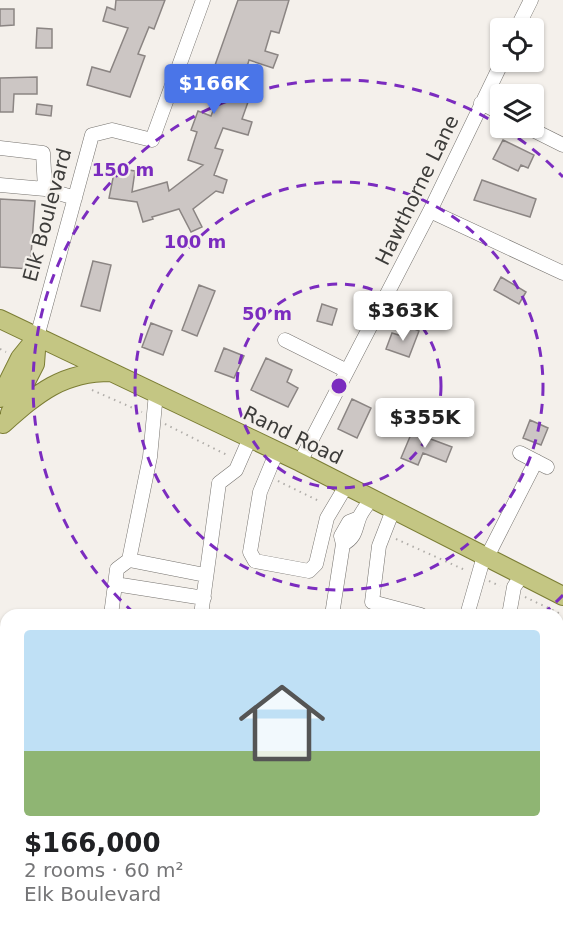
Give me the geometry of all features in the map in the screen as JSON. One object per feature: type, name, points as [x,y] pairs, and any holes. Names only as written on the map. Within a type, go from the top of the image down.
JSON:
[{"type":"main road","name":"Rand Road","points":[[0,319],[300,462],[563,596]]},
{"type":"main road","name":"Elk Boulevard","points":[[0,398],[20,358],[37,337]]},
{"type":"main road","name":"Elk Boulevard","points":[[2,426],[35,364],[37,337]]},
{"type":"main road","points":[[2,426],[42,390],[58,381],[97,372],[112,372]]},
{"type":"street","name":"Elk Boulevard","points":[[37,337],[92,135],[112,130],[152,140],[203,0]]},
{"type":"street","points":[[522,18],[531,0]]},
{"type":"street","name":"Hawthorne Lane","points":[[300,462],[430,211],[496,72]]},
{"type":"street","points":[[481,104],[490,108]]},
{"type":"street","points":[[544,136],[563,145]]},
{"type":"street","points":[[0,148],[43,153],[45,189]]},
{"type":"street","points":[[0,185],[45,189],[75,198]]},
{"type":"street","points":[[430,211],[563,273]]},
{"type":"street","points":[[285,340],[348,370]]},
{"type":"street","points":[[112,609],[117,569],[129,560],[150,457],[156,393]]},
{"type":"street","points":[[202,609],[219,483],[236,470],[250,438]]},
{"type":"street","points":[[277,451],[260,492],[250,552],[255,561],[309,571],[316,564],[327,518],[346,486]]},
{"type":"street","points":[[469,609],[485,557],[542,464],[520,453]]},
{"type":"street","points":[[333,609],[343,544],[351,540],[359,526],[359,518],[371,499]]},
{"type":"street","points":[[393,510],[379,546],[372,602],[398,609]]},
{"type":"street","points":[[129,560],[205,575]]},
{"type":"street","points":[[510,609],[513,592],[522,575]]},
{"type":"street","points":[[115,584],[204,598]]},
{"type":"path","points":[[90,389],[107,394],[240,462]]},
{"type":"path","points":[[267,475],[333,508]]},
{"type":"path","points":[[384,533],[550,609]]},
{"type":"building","points":[[116,0],[165,0],[154,29],[149,27],[138,54],[145,56],[130,97],[87,85],[92,67],[110,72],[128,28],[103,21],[107,7],[115,10]]},
{"type":"building","points":[[238,0],[289,0],[279,33],[271,31],[265,51],[278,55],[273,68],[249,60],[242,84],[253,88],[242,119],[252,122],[248,135],[223,128],[215,148],[223,150],[214,175],[227,180],[223,193],[216,191],[193,209],[202,227],[191,232],[179,209],[143,222],[137,202],[109,198],[115,168],[135,171],[132,192],[167,182],[169,191],[203,165],[188,160],[197,132],[191,130],[198,111],[211,116],[221,90],[208,85]]},
{"type":"building","points":[[0,9],[14,9],[14,25],[0,26]]},
{"type":"building","points":[[37,28],[52,29],[52,48],[36,48]]},
{"type":"building","points":[[37,77],[37,94],[14,94],[13,112],[0,112],[0,78]]},
{"type":"building","points":[[37,104],[52,106],[51,116],[36,114]]},
{"type":"building","points":[[503,140],[534,155],[528,168],[521,165],[518,171],[493,159]]},
{"type":"building","points":[[482,180],[536,199],[530,217],[474,200]]},
{"type":"building","points":[[0,199],[35,201],[30,269],[0,267]]},
{"type":"building","points":[[93,261],[111,265],[100,311],[81,306]]},
{"type":"building","points":[[501,277],[526,292],[519,304],[494,290]]},
{"type":"building","points":[[199,285],[215,291],[197,336],[182,330]]},
{"type":"building","points":[[322,304],[337,309],[332,325],[317,321]]},
{"type":"building","points":[[151,323],[172,331],[163,355],[142,347]]},
{"type":"building","points":[[406,325],[419,331],[409,357],[386,349],[392,333],[402,336]]},
{"type":"building","points":[[224,348],[244,356],[234,378],[215,371]]},
{"type":"building","points":[[266,358],[292,370],[287,382],[298,388],[288,407],[251,390]]},
{"type":"building","points":[[352,399],[371,408],[357,438],[338,429]]},
{"type":"building","points":[[530,420],[548,428],[541,445],[523,438]]},
{"type":"building","points":[[412,432],[452,447],[446,462],[423,453],[418,465],[401,458]]}]
